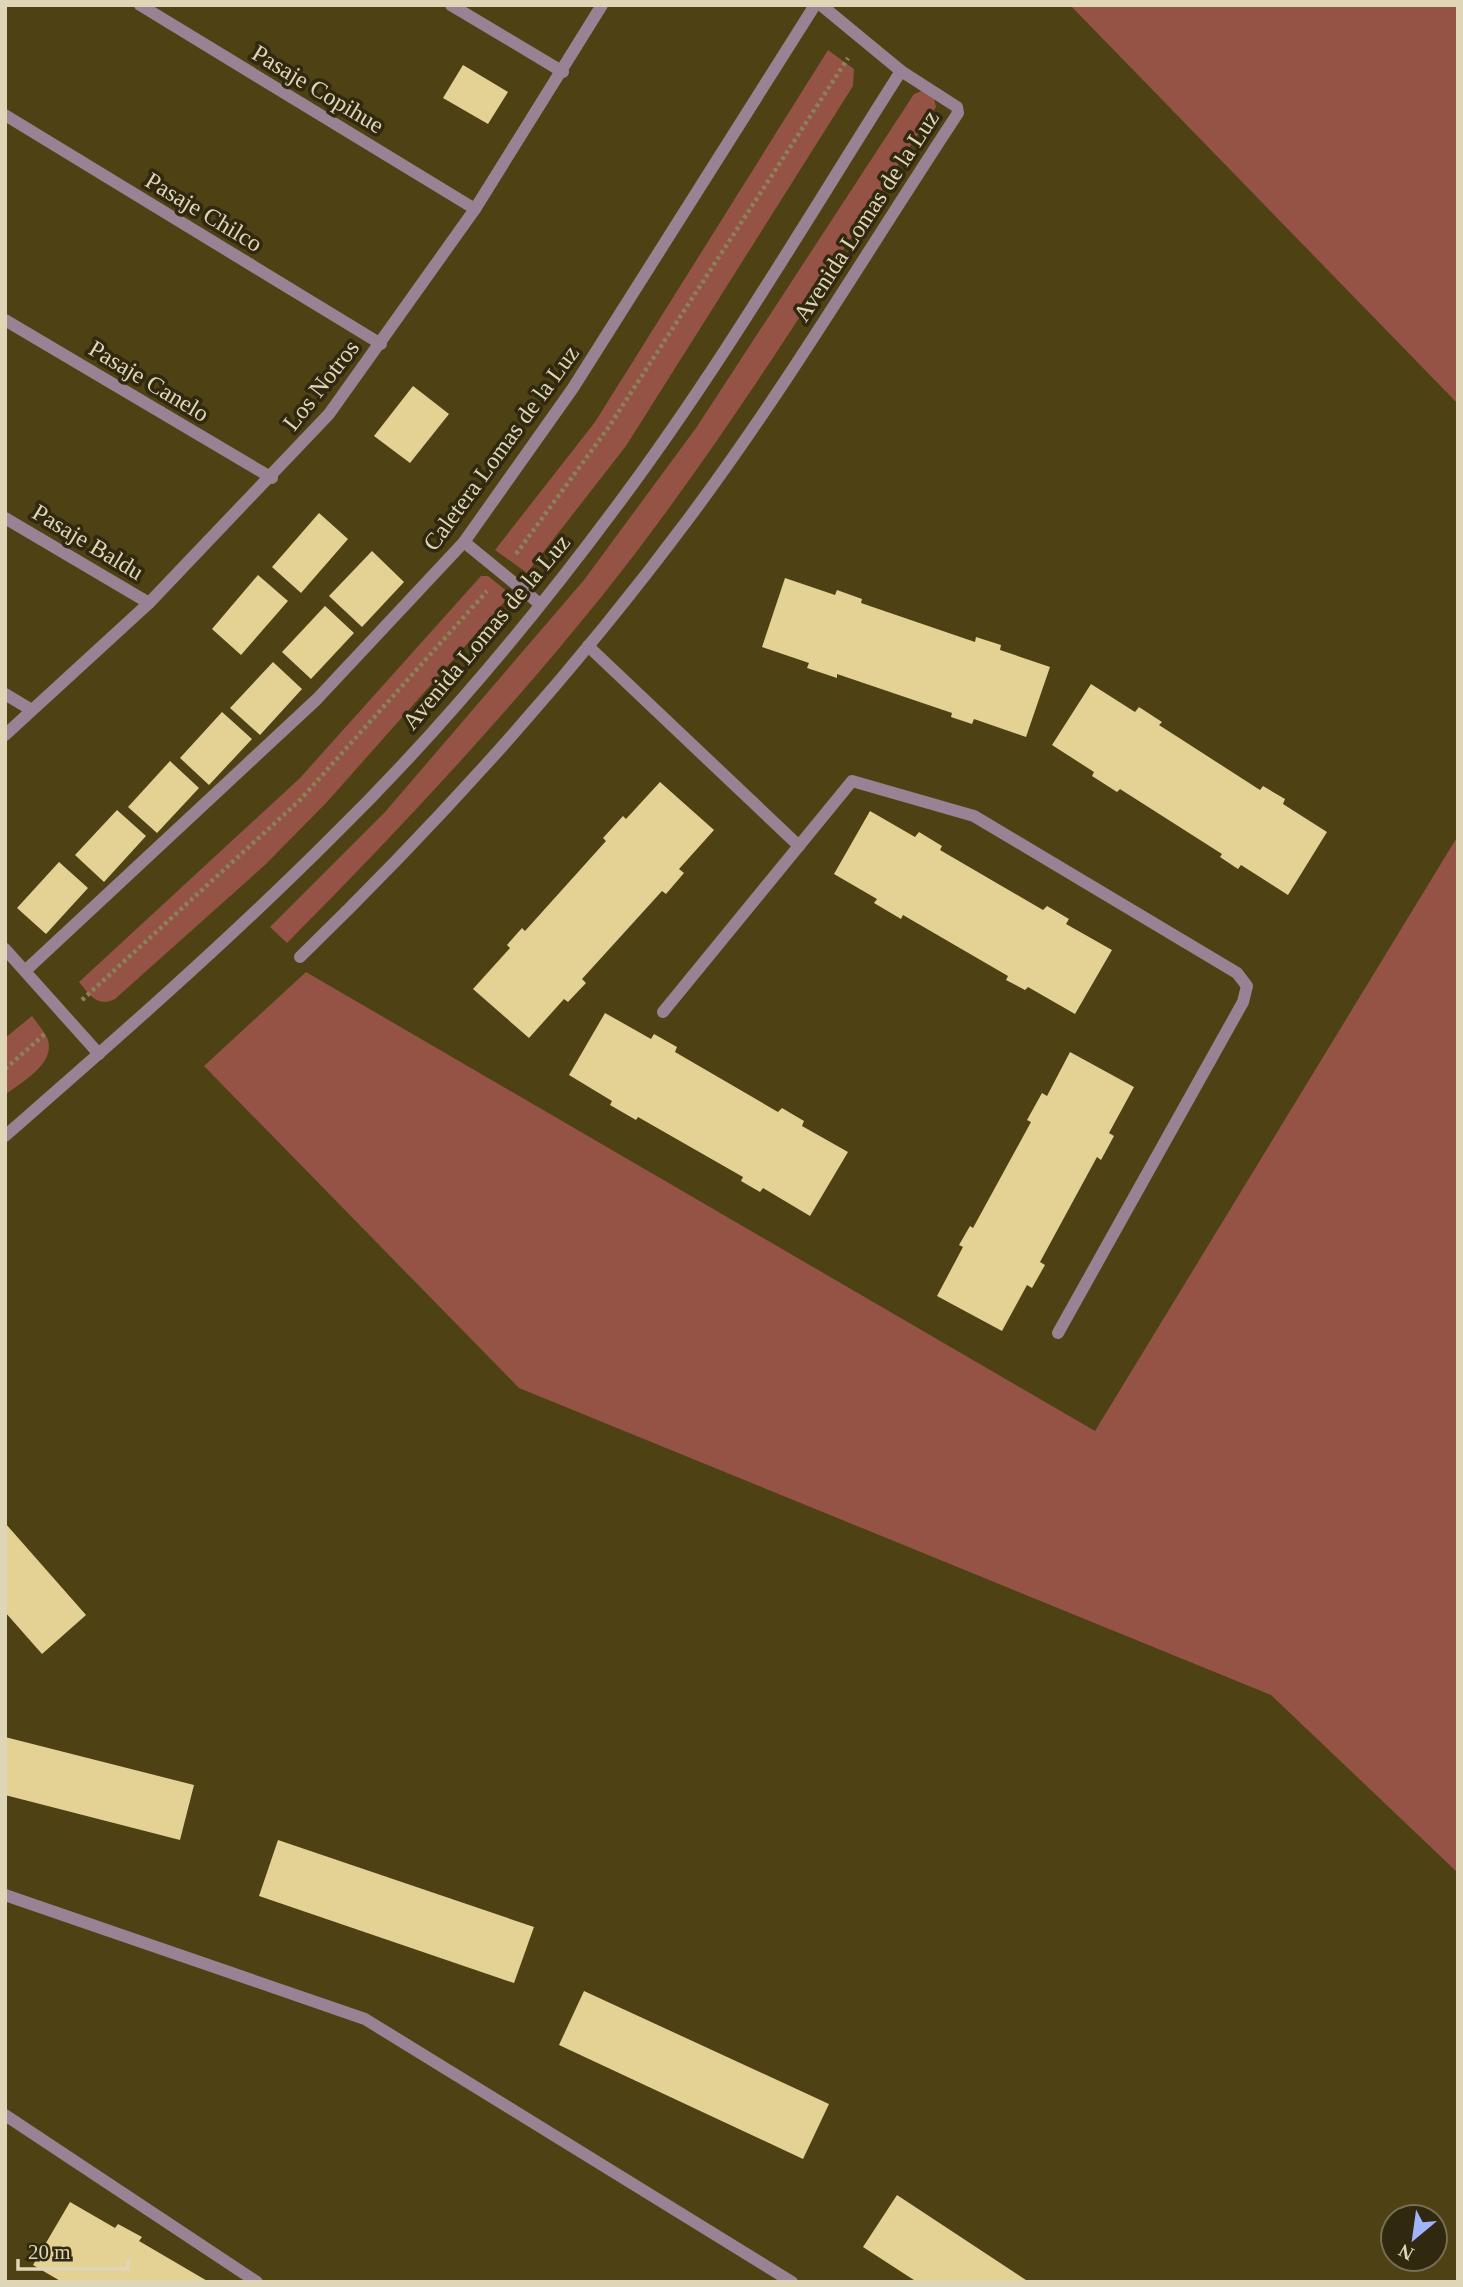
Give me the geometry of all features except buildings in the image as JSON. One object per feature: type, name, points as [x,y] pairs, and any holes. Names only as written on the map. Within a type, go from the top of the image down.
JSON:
[{"type":"street","name":"Pasaje Copihue","points":[[139,5],[475,209]]},
{"type":"street","points":[[451,5],[563,72]]},
{"type":"street","name":"Los Notros","points":[[5,735],[30,709],[149,603],[272,478],[329,414],[475,209],[563,72],[602,5]]},
{"type":"street","name":"Caletera Lomas de la Luz","points":[[25,971],[317,699],[464,542],[573,388],[815,5]]},
{"type":"street","points":[[821,5],[901,71]]},
{"type":"street","name":"Avenida Lomas de la Luz","points":[[5,1136],[99,1054],[334,836],[406,761],[540,604],[616,507],[686,408],[901,71],[959,110],[743,444],[689,518],[588,646],[427,831],[300,957]]},
{"type":"street","name":"Pasaje Chilco","points":[[5,115],[381,344]]},
{"type":"street","name":"Pasaje Canelo","points":[[5,320],[272,478]]},
{"type":"street","name":"Pasaje Baldu","points":[[5,518],[149,603]]},
{"type":"street","points":[[464,542],[540,604]]},
{"type":"street","points":[[588,646],[799,846]]},
{"type":"street","points":[[5,694],[30,709]]},
{"type":"street","points":[[663,1012],[852,781],[974,816],[1237,973],[1247,986],[1244,1002],[1058,1333]]},
{"type":"street","points":[[5,948],[99,1054]]},
{"type":"street","points":[[5,1895],[365,2019],[792,2282]]},
{"type":"street","points":[[5,2115],[257,2282]]},
{"type":"shaded area","points":[[1070,5],[1458,5],[1458,404]]},
{"type":"shaded area","points":[[828,50],[854,69],[853,86],[626,446],[527,573],[495,550],[595,422]]},
{"type":"shaded area","points":[[922,91],[934,99],[936,107],[775,355],[647,538],[565,641],[488,730],[409,817],[287,943],[270,927],[385,812],[584,580],[696,428],[914,94]]},
{"type":"shaded area","points":[[481,576],[488,576],[508,592],[507,599],[327,802],[266,864],[115,999],[103,1002],[90,995],[79,982],[300,778]]},
{"type":"shaded area","points":[[1458,822],[1458,1873],[1271,1695],[519,1388],[204,1066],[306,972],[1095,1431],[1456,839]]},
{"type":"shaded area","points":[[32,1016],[48,1040],[49,1049],[42,1065],[5,1095],[5,1038]]}]
